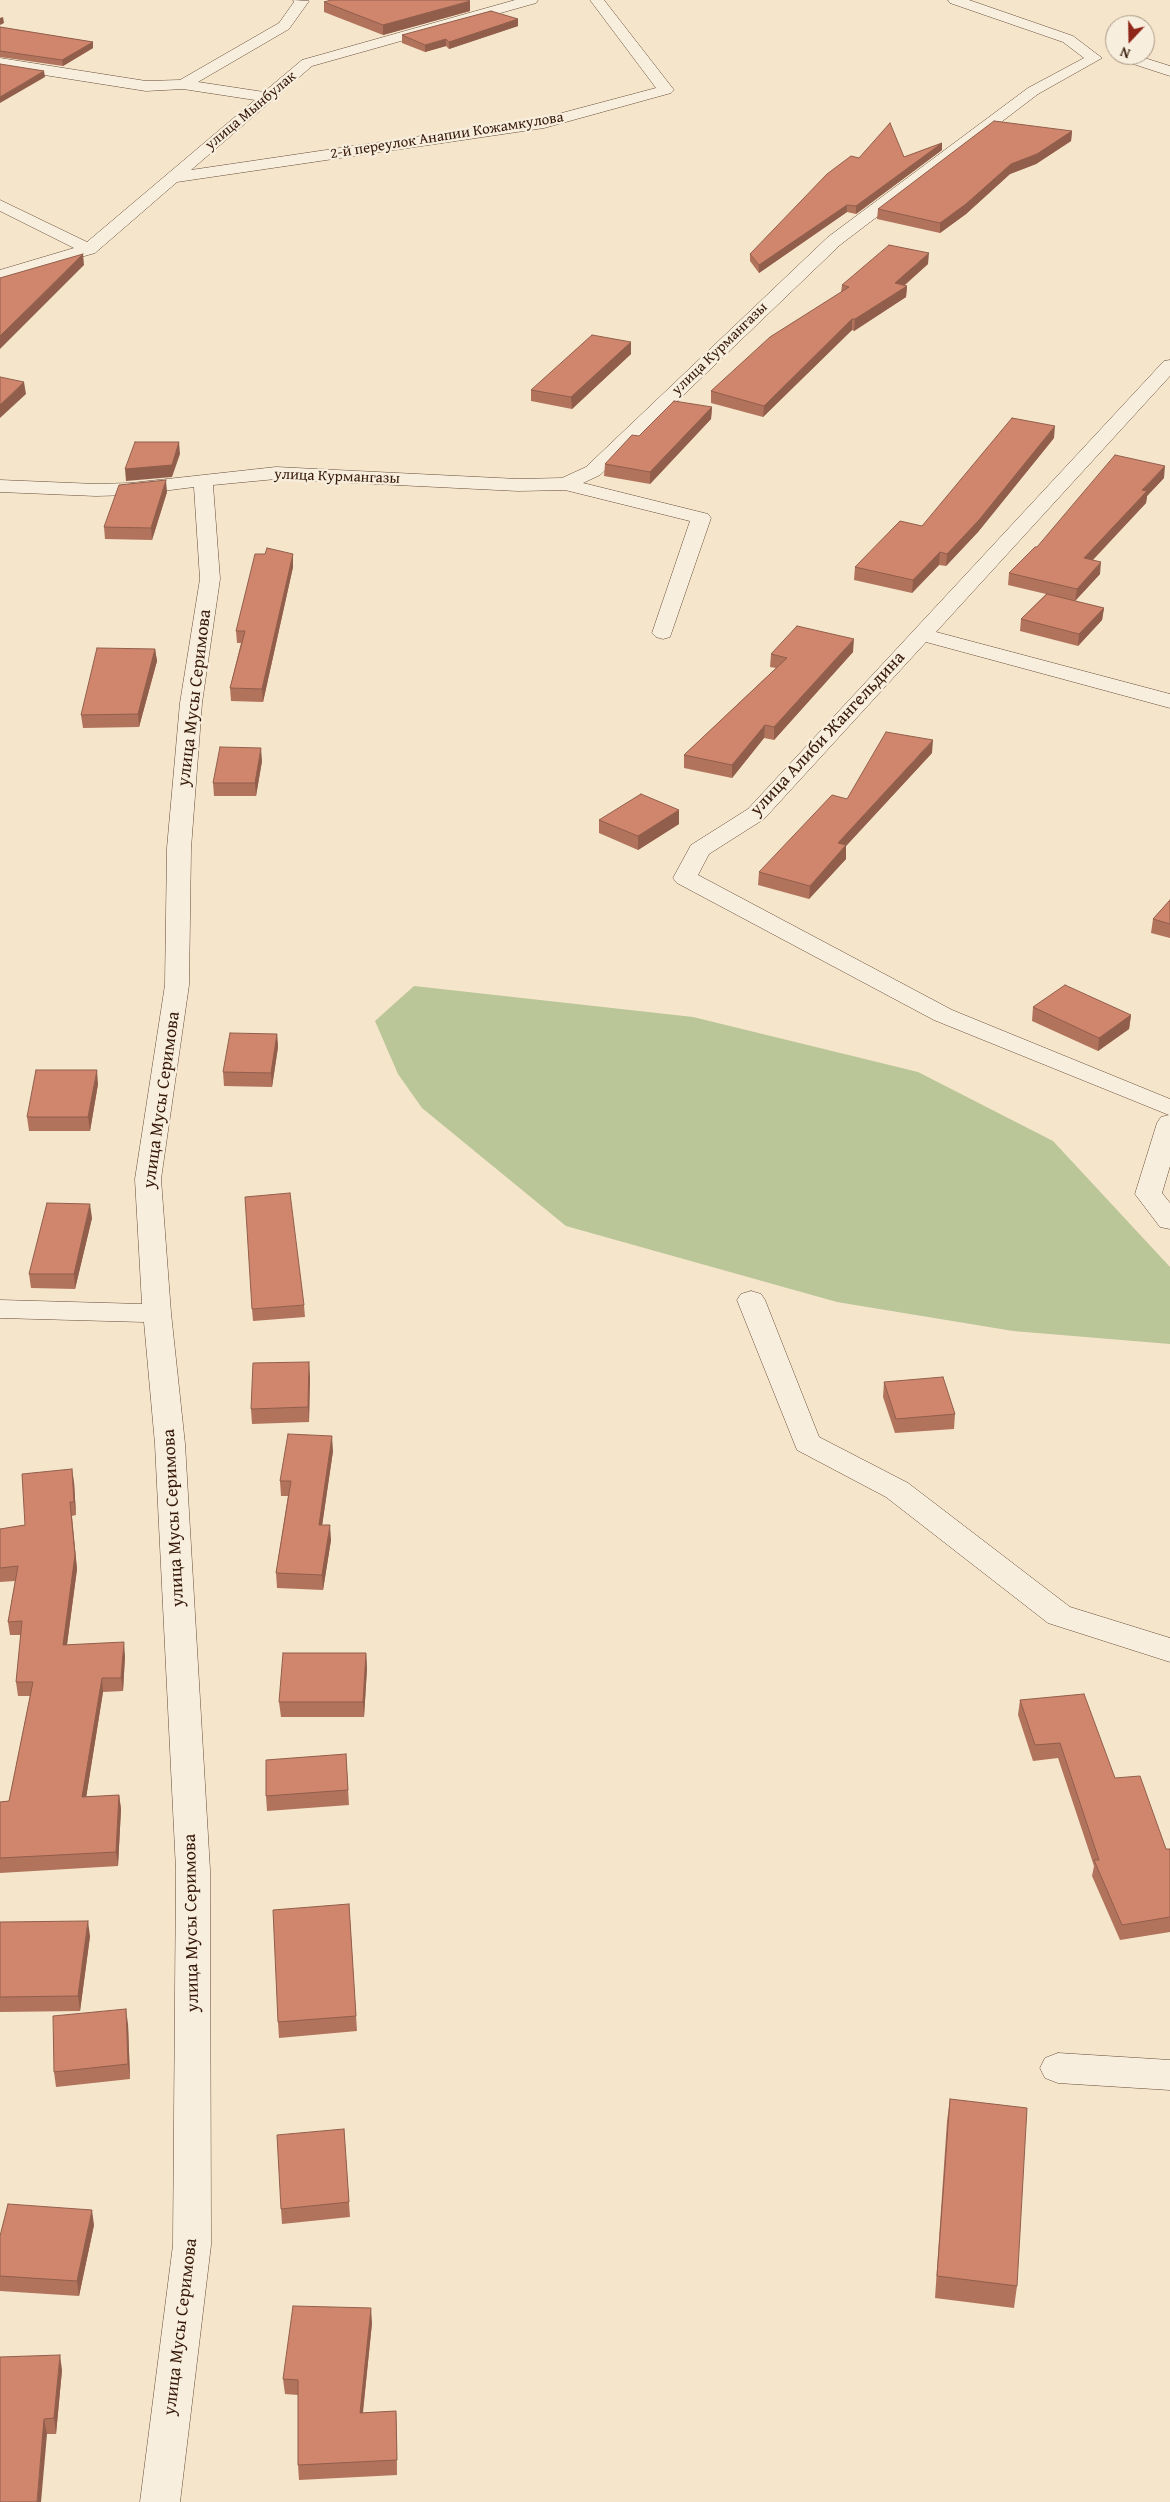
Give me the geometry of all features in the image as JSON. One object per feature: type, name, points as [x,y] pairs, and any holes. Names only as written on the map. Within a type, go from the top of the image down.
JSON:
[{"type":"street","points":[[183,84],[284,26],[301,0]]},
{"type":"street","name":"улица Мынбулак","points":[[0,275],[89,249],[308,63],[531,0]]},
{"type":"street","name":"2-й переулок Анапии Кожамкулова","points":[[173,178],[544,123],[666,90],[597,0]]},
{"type":"street","name":"улица Курмангазы","points":[[0,486],[96,490],[131,489],[276,473],[518,484],[565,484],[593,471],[834,241],[1033,91],[1094,58],[1068,39],[955,0]]},
{"type":"street","points":[[1068,39],[1105,50]]},
{"type":"street","points":[[0,63],[146,86],[183,84],[268,98]]},
{"type":"street","points":[[1153,65],[1170,70]]},
{"type":"street","points":[[0,205],[89,249]]},
{"type":"street","name":"улица Алиби Жангельдина","points":[[1170,365],[756,814],[699,850],[686,878],[943,1015],[1170,1108]]},
{"type":"street","name":"улица Мусы Серимова","points":[[160,2502],[192,2245],[193,1870],[170,1444],[157,1313],[148,1179],[177,985],[180,848],[191,703],[210,579],[209,537],[203,480]]},
{"type":"street","points":[[565,484],[701,518],[664,633]]},
{"type":"street","points":[[920,634],[1170,701]]},
{"type":"street","points":[[1170,1123],[1148,1194],[1170,1221]]},
{"type":"street","points":[[751,1300],[807,1443],[897,1490],[1059,1616],[1160,1646],[1170,1651]]},
{"type":"street","points":[[0,1309],[157,1313]]},
{"type":"street","points":[[1058,2068],[1170,2075]]},
{"type":"green space","points":[[414,986],[693,1017],[918,1072],[1053,1141],[1170,1267],[1170,1344],[1013,1331],[837,1302],[566,1226],[422,1108],[398,1074],[375,1021]]},
{"type":"building","points":[[331,0],[470,1],[383,25],[324,2]]},
{"type":"building","points":[[491,11],[518,19],[449,42],[446,39],[425,45],[402,35]]},
{"type":"building","points":[[0,27],[93,42],[62,60],[0,51]]},
{"type":"building","points":[[0,64],[44,71],[0,97]]},
{"type":"building","points":[[994,121],[1072,131],[1037,154],[1011,164],[966,204],[940,223],[878,209]]},
{"type":"building","points":[[890,123],[904,157],[942,143],[856,206],[847,205],[759,265],[750,254],[827,174],[851,156],[859,158]]},
{"type":"building","points":[[889,245],[929,253],[895,283],[907,286],[855,319],[852,319],[764,406],[711,391],[770,337],[849,287],[842,285]]},
{"type":"building","points":[[83,254],[0,336],[0,278]]},
{"type":"building","points":[[592,335],[631,342],[571,397],[531,390]]},
{"type":"building","points":[[0,377],[24,382],[0,405]]},
{"type":"building","points":[[674,401],[712,407],[650,472],[605,464],[632,435],[639,436]]},
{"type":"building","points":[[1012,418],[1055,426],[979,520],[947,554],[940,552],[913,580],[855,567],[900,521],[922,526]]},
{"type":"building","points":[[135,442],[179,442],[172,465],[125,469]]},
{"type":"building","points":[[1115,455],[1165,466],[1142,490],[1147,491],[1084,558],[1101,562],[1077,589],[1009,573],[1037,547]]},
{"type":"building","points":[[166,480],[151,528],[104,527],[119,485]]},
{"type":"building","points":[[267,548],[293,554],[262,689],[230,688],[245,631],[236,631],[255,554],[265,554]]},
{"type":"building","points":[[1047,594],[1104,608],[1079,634],[1021,619]]},
{"type":"building","points":[[797,626],[854,639],[774,727],[765,725],[732,765],[684,755],[787,658],[771,654]]},
{"type":"building","points":[[97,648],[155,649],[138,714],[81,715]]},
{"type":"building","points":[[886,732],[933,740],[838,843],[846,845],[810,886],[759,872],[832,795],[847,799]]},
{"type":"building","points":[[220,747],[261,748],[255,783],[213,783]]},
{"type":"building","points":[[641,794],[679,810],[638,836],[599,820]]},
{"type":"building","points":[[1170,900],[1170,924],[1153,919]]},
{"type":"building","points":[[1065,985],[1131,1015],[1099,1038],[1033,1007]]},
{"type":"building","points":[[230,1033],[277,1034],[271,1073],[223,1072]]},
{"type":"building","points":[[36,1070],[97,1070],[88,1117],[27,1117]]},
{"type":"building","points":[[290,1193],[304,1305],[252,1309],[245,1197]]},
{"type":"building","points":[[47,1203],[90,1204],[74,1274],[29,1274]]},
{"type":"building","points":[[309,1362],[308,1407],[251,1409],[253,1363]]},
{"type":"building","points":[[943,1377],[955,1414],[896,1419],[884,1382]]},
{"type":"building","points":[[288,1434],[332,1436],[319,1525],[330,1525],[322,1575],[276,1573],[291,1481],[280,1481]]},
{"type":"building","points":[[72,1469],[74,1502],[70,1502],[75,1555],[63,1645],[124,1642],[121,1678],[102,1678],[82,1797],[119,1795],[116,1852],[0,1858],[0,1802],[9,1801],[33,1682],[16,1682],[22,1621],[8,1622],[18,1566],[0,1568],[0,1529],[25,1525],[22,1474]]},
{"type":"building","points":[[283,1653],[366,1653],[363,1702],[279,1702]]},
{"type":"building","points":[[1084,1694],[1115,1778],[1140,1776],[1166,1849],[1170,1849],[1170,1917],[1122,1925],[1094,1860],[1099,1860],[1060,1743],[1035,1745],[1020,1700]]},
{"type":"building","points":[[346,1754],[348,1790],[266,1796],[266,1760]]},
{"type":"building","points":[[349,1904],[356,2016],[278,2022],[273,1910]]},
{"type":"building","points":[[88,1921],[78,1996],[0,1997],[0,1922]]},
{"type":"building","points":[[126,2009],[128,2064],[54,2072],[53,2016]]},
{"type":"building","points":[[950,2099],[1027,2108],[1017,2286],[937,2276]]},
{"type":"building","points":[[344,2129],[349,2202],[281,2209],[277,2135]]},
{"type":"building","points":[[8,2204],[92,2210],[77,2281],[0,2276],[0,2236]]},
{"type":"building","points":[[293,2306],[371,2308],[360,2413],[396,2411],[397,2460],[298,2465],[298,2380],[283,2379]]},
{"type":"building","points":[[60,2355],[54,2418],[44,2419],[37,2502],[0,2502],[0,2357]]}]
